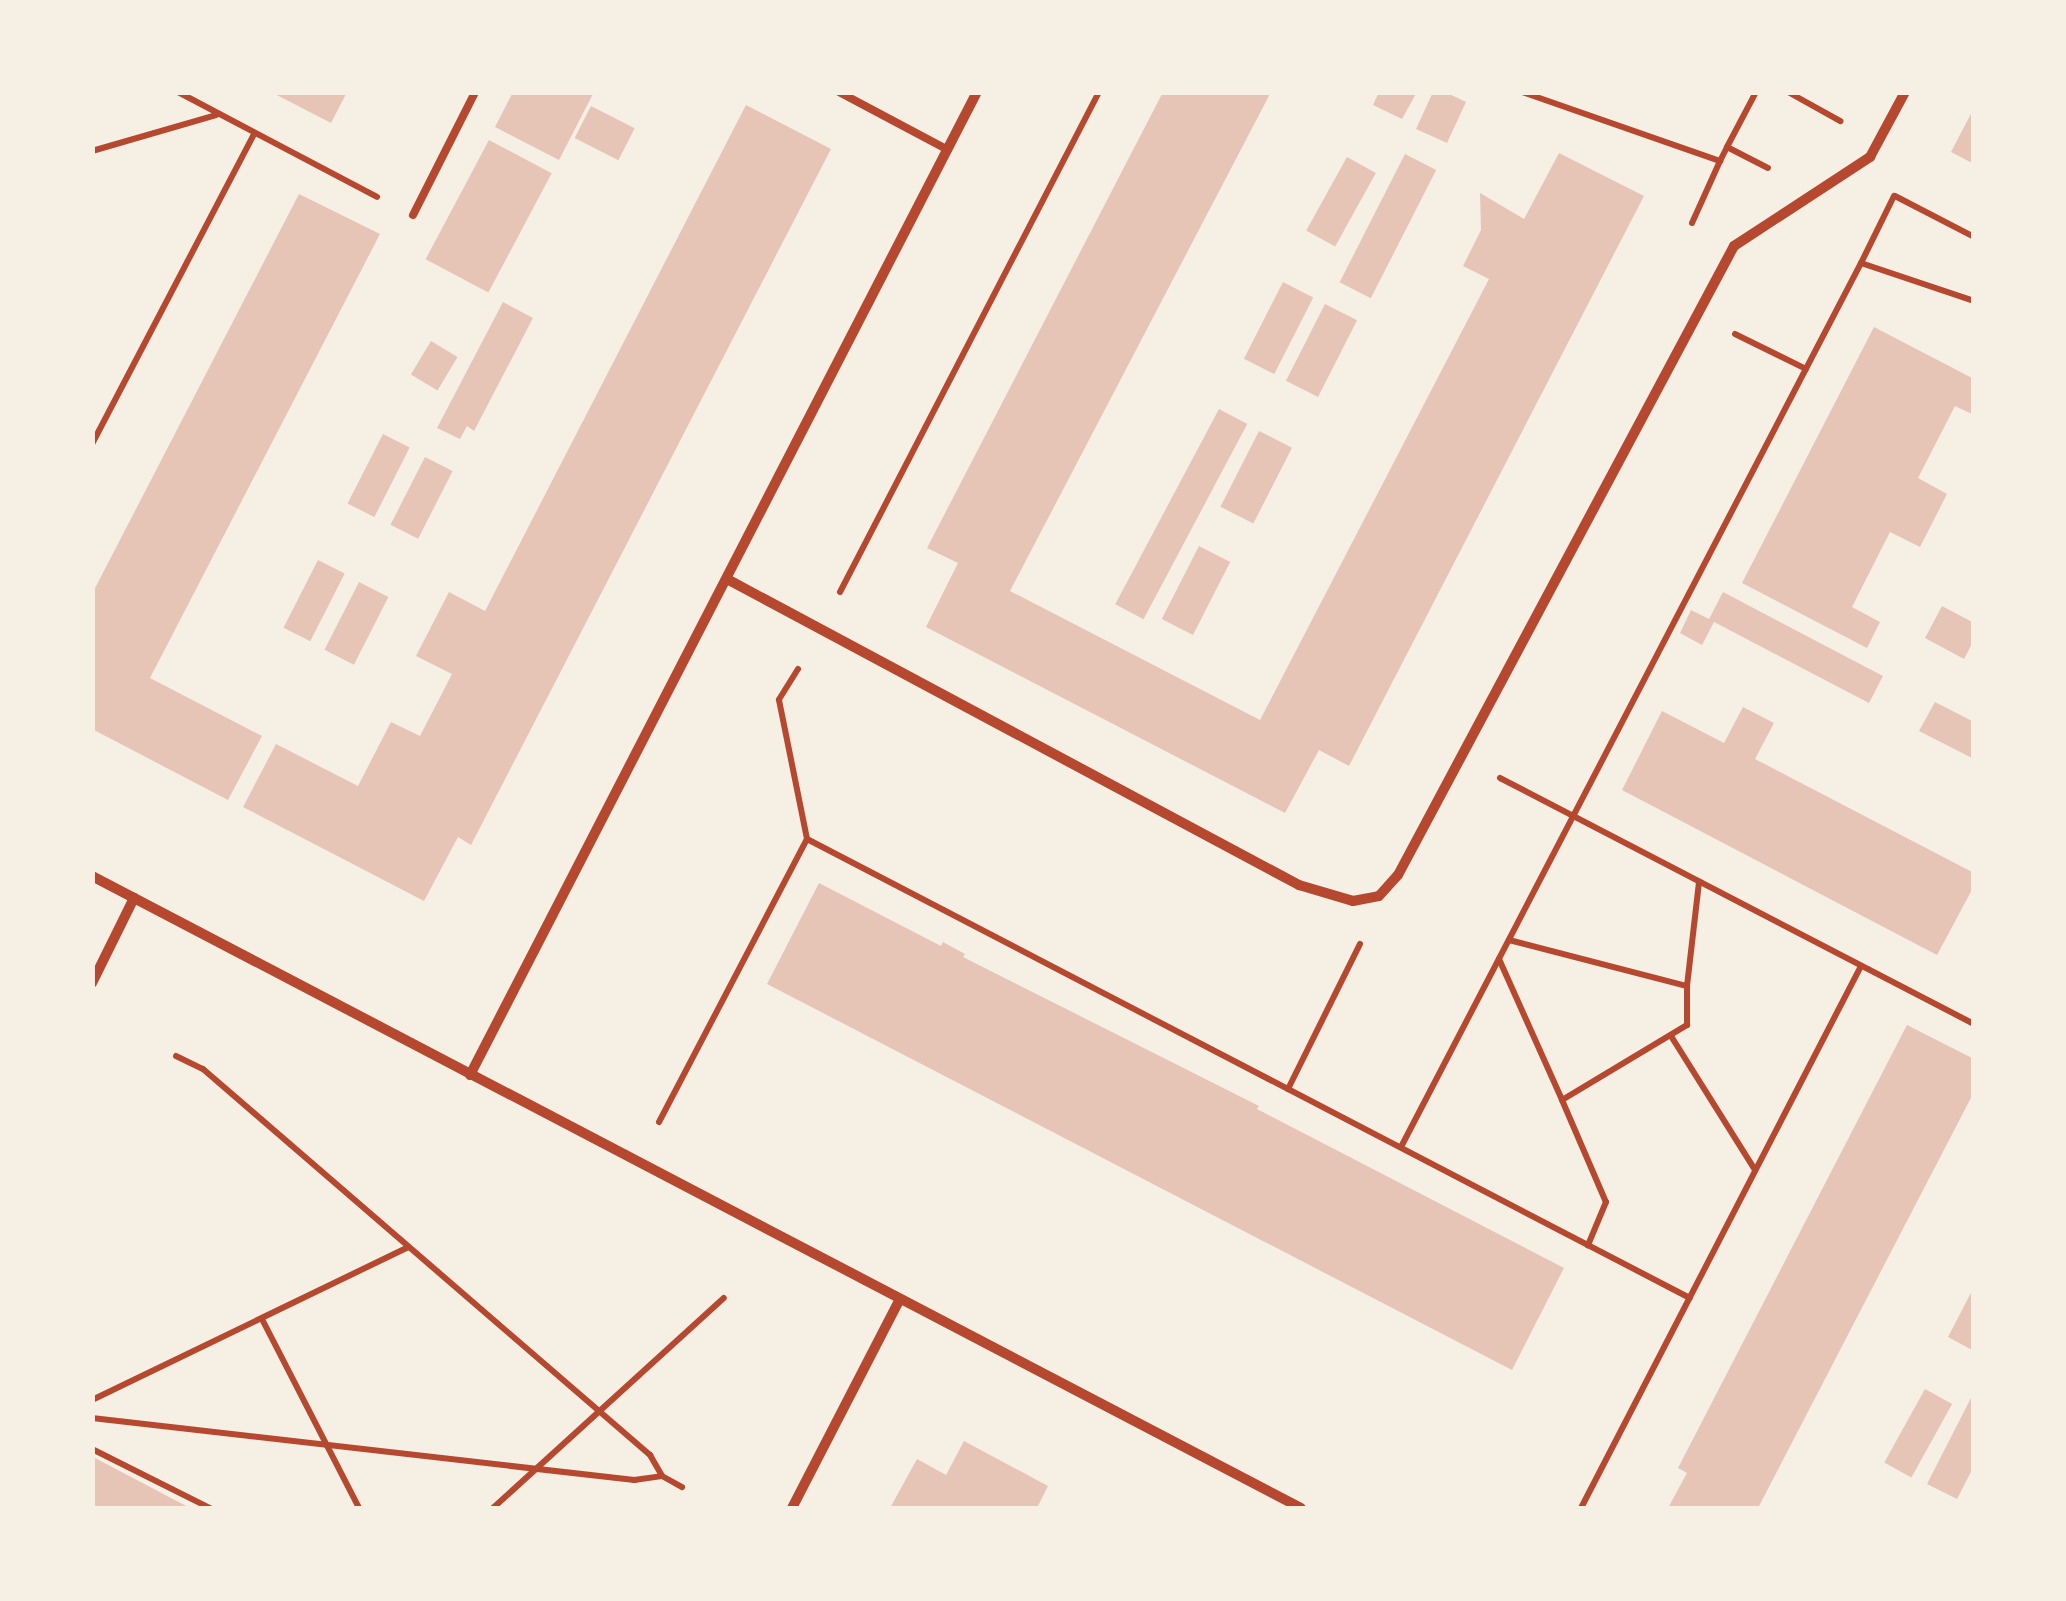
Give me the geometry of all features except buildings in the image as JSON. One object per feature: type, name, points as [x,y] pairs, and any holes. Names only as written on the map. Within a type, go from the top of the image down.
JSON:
[{"type":"street","points":[[470,1075],[977,92]]},
{"type":"street","points":[[727,579],[1299,885],[1353,901],[1379,896],[1398,875],[1458,756],[1734,246],[1870,157],[1905,92]]},
{"type":"street","points":[[92,876],[1301,1508]]},
{"type":"street","points":[[92,984],[134,898]]},
{"type":"street","points":[[792,1508],[900,1299]]},
{"type":"lane","points":[[414,215],[475,92]]},
{"type":"lane","points":[[838,92],[946,149]]},
{"type":"path","points":[[178,92],[414,215]]},
{"type":"path","points":[[1522,92],[1720,161],[1756,92]]},
{"type":"path","points":[[1788,92],[1878,142]]},
{"type":"path","points":[[92,151],[218,114]]},
{"type":"path","points":[[92,444],[254,134]]},
{"type":"path","points":[[1728,147],[1816,192],[1894,196],[1974,238]]},
{"type":"path","points":[[1401,1147],[1894,196]]},
{"type":"path","points":[[1861,263],[1974,301]]},
{"type":"path","points":[[1696,314],[1806,369]]},
{"type":"path","points":[[1458,756],[1974,1024]]},
{"type":"path","points":[[638,1162],[807,839]]},
{"type":"path","points":[[1562,1100],[1687,1026],[1700,882]]},
{"type":"path","points":[[1288,1089],[1348,973],[1379,896]]},
{"type":"path","points":[[1509,940],[1688,986]]},
{"type":"path","points":[[1499,959],[1606,1202],[1588,1244]]},
{"type":"path","points":[[1581,1508],[1861,966]]},
{"type":"path","points":[[1671,1036],[1756,1170]]},
{"type":"path","points":[[176,1056],[203,1069],[650,1455],[662,1476],[682,1487]]},
{"type":"path","points":[[92,1400],[262,1321],[408,1246]]},
{"type":"path","points":[[493,1508],[724,1298]]},
{"type":"path","points":[[262,1321],[359,1508]]},
{"type":"path","points":[[92,1418],[634,1480],[662,1476]]},
{"type":"path","points":[[92,1449],[210,1508]]}]
